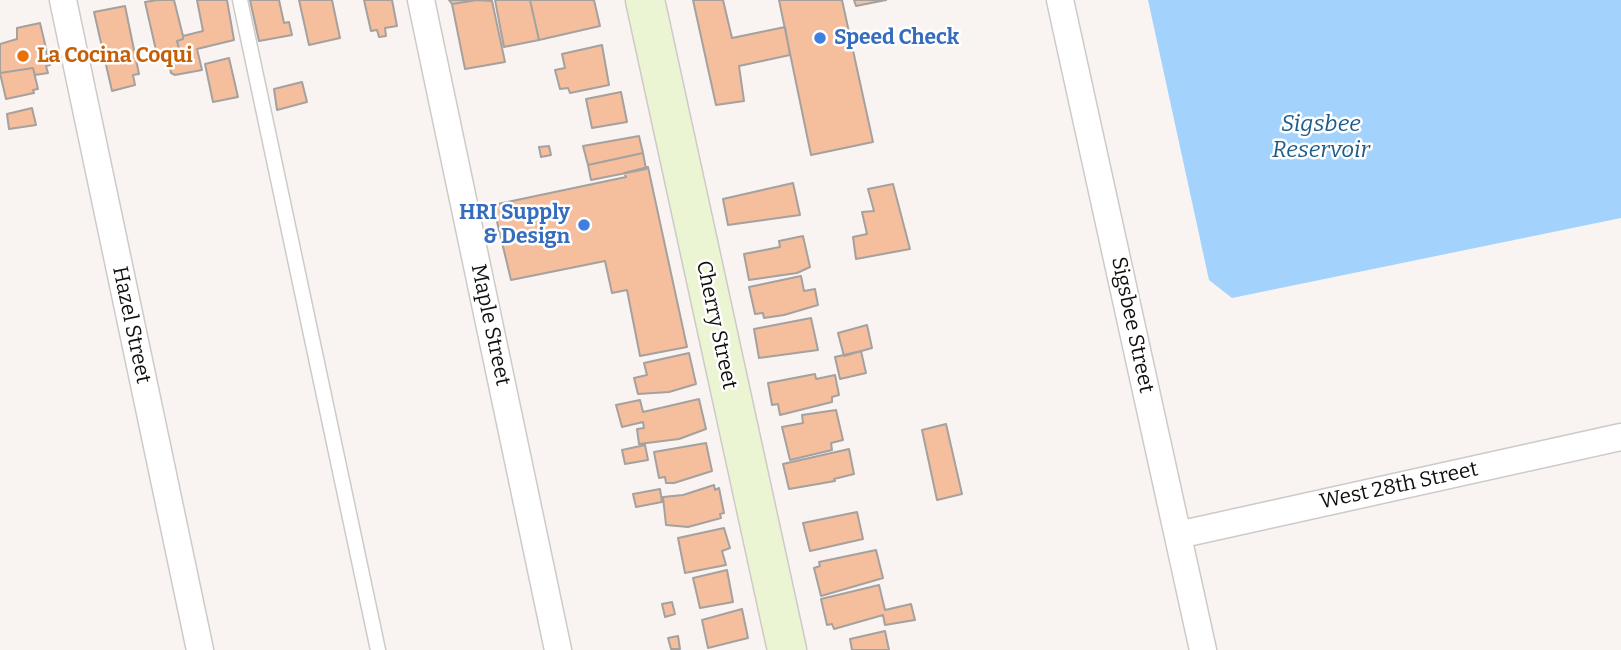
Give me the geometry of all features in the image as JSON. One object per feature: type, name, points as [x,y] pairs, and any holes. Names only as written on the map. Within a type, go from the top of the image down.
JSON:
[{"type":"street","name":"Hazel Street","points":[[63,0],[200,650]]},
{"type":"street","name":"Maple Street","points":[[421,0],[558,650]]},
{"type":"street","name":"Cherry Street","points":[[645,0],[788,650]]},
{"type":"street","name":"Sigsbee Street","points":[[1060,0],[1203,650]]},
{"type":"street","name":"West 28th Street","points":[[1178,535],[1621,437]]},
{"type":"lane","points":[[240,0],[378,650]]},
{"type":"water","name":"Sigsbee Reservoir","points":[[1148,0],[1621,0],[1621,218],[1232,298],[1209,280]]},
{"type":"building","points":[[174,0],[183,36],[183,39],[177,41],[179,49],[171,51],[172,57],[158,59],[145,2]]},
{"type":"building","points":[[197,0],[227,0],[234,40],[197,49],[202,70],[175,75],[170,68],[174,67],[171,51],[179,49],[177,41],[183,39],[183,36],[203,31]]},
{"type":"building","points":[[250,0],[279,0],[284,23],[289,22],[292,35],[259,41]]},
{"type":"building","points":[[299,0],[332,0],[340,38],[309,45]]},
{"type":"building","points":[[364,0],[392,0],[397,26],[385,28],[386,36],[379,37],[377,30],[371,31]]},
{"type":"building","points":[[449,0],[477,0],[452,4]]},
{"type":"building","points":[[477,0],[492,1],[505,62],[465,69],[452,4]]},
{"type":"building","points":[[495,0],[530,0],[539,40],[504,47]]},
{"type":"building","points":[[530,0],[594,0],[600,26],[539,40]]},
{"type":"building","points":[[693,0],[723,0],[732,38],[785,27],[790,55],[739,66],[744,101],[716,105]]},
{"type":"building","points":[[779,0],[842,0],[873,142],[811,155]]},
{"type":"building","points":[[854,0],[886,0],[856,6]]},
{"type":"building","points":[[125,6],[139,74],[133,75],[135,85],[112,91],[94,12]]},
{"type":"building","points":[[40,23],[50,65],[46,66],[48,73],[35,75],[33,68],[0,73],[0,44],[17,39],[17,28]]},
{"type":"building","points":[[602,45],[609,85],[570,93],[568,88],[560,89],[555,70],[565,68],[562,54]]},
{"type":"building","points":[[229,58],[238,97],[213,102],[205,64]]},
{"type":"building","points":[[33,68],[38,89],[33,90],[34,93],[6,99],[0,73]]},
{"type":"building","points":[[302,82],[307,102],[277,110],[274,89]]},
{"type":"building","points":[[621,92],[627,122],[592,128],[586,99]]},
{"type":"building","points":[[32,108],[36,125],[9,129],[7,114]]},
{"type":"building","points":[[639,136],[643,153],[588,165],[583,146]]},
{"type":"building","points":[[549,146],[551,155],[541,157],[539,147]]},
{"type":"building","points":[[643,153],[646,169],[591,180],[588,165]]},
{"type":"building","points":[[648,167],[687,347],[640,356],[627,290],[612,293],[605,261],[511,280],[493,205],[626,177],[624,173]]},
{"type":"building","points":[[793,183],[800,215],[728,225],[723,199]]},
{"type":"building","points":[[893,184],[910,249],[856,259],[853,237],[867,234],[862,212],[874,211],[868,189]]},
{"type":"building","points":[[803,236],[810,267],[797,273],[749,280],[744,254],[780,247],[779,241]]},
{"type":"building","points":[[801,276],[804,291],[815,289],[818,305],[764,318],[763,313],[755,314],[749,287]]},
{"type":"building","points":[[811,318],[818,350],[759,358],[754,329]]},
{"type":"building","points":[[867,325],[872,348],[844,356],[838,333]]},
{"type":"building","points":[[861,351],[866,373],[840,379],[835,357]]},
{"type":"building","points":[[689,353],[696,384],[669,392],[638,394],[634,378],[647,375],[644,363]]},
{"type":"building","points":[[815,374],[816,379],[835,375],[839,395],[832,397],[832,402],[780,415],[778,404],[772,405],[768,383]]},
{"type":"building","points":[[699,399],[706,429],[679,439],[639,444],[637,429],[644,428],[643,422],[622,427],[616,405],[640,400],[643,412]]},
{"type":"building","points":[[836,410],[843,440],[831,443],[832,450],[790,460],[782,427],[803,423],[802,415]]},
{"type":"building","points":[[946,424],[962,494],[937,500],[922,430]]},
{"type":"building","points":[[706,443],[712,471],[674,483],[666,483],[665,477],[659,478],[654,452]]},
{"type":"building","points":[[645,445],[648,460],[625,464],[622,450]]},
{"type":"building","points":[[849,449],[854,474],[834,479],[835,481],[789,489],[783,464]]},
{"type":"building","points":[[714,485],[715,490],[719,488],[724,513],[720,514],[721,518],[688,527],[666,525],[663,497],[683,495]]},
{"type":"building","points":[[660,489],[662,502],[636,507],[633,494]]},
{"type":"building","points":[[857,512],[863,539],[810,551],[803,523]]},
{"type":"building","points":[[724,528],[730,548],[722,551],[726,565],[685,573],[678,538]]},
{"type":"building","points":[[876,550],[883,578],[821,596],[814,568],[820,566],[819,562]]},
{"type":"building","points":[[727,570],[733,602],[700,608],[693,578]]},
{"type":"building","points":[[879,585],[885,610],[911,604],[915,620],[885,625],[883,615],[834,629],[832,624],[827,625],[821,599]]},
{"type":"building","points":[[672,602],[675,614],[665,617],[662,604]]},
{"type":"building","points":[[742,609],[748,638],[708,648],[702,620]]},
{"type":"building","points":[[885,631],[889,650],[852,650],[850,639]]},
{"type":"building","points":[[678,636],[680,649],[671,649],[668,638]]},
{"type":"place","name":"Speed Check","points":[[820,38]]},
{"type":"place","name":"La Cocina Coqui","points":[[23,56]]},
{"type":"place","name":"HRI Supply & Design","points":[[584,225]]}]
